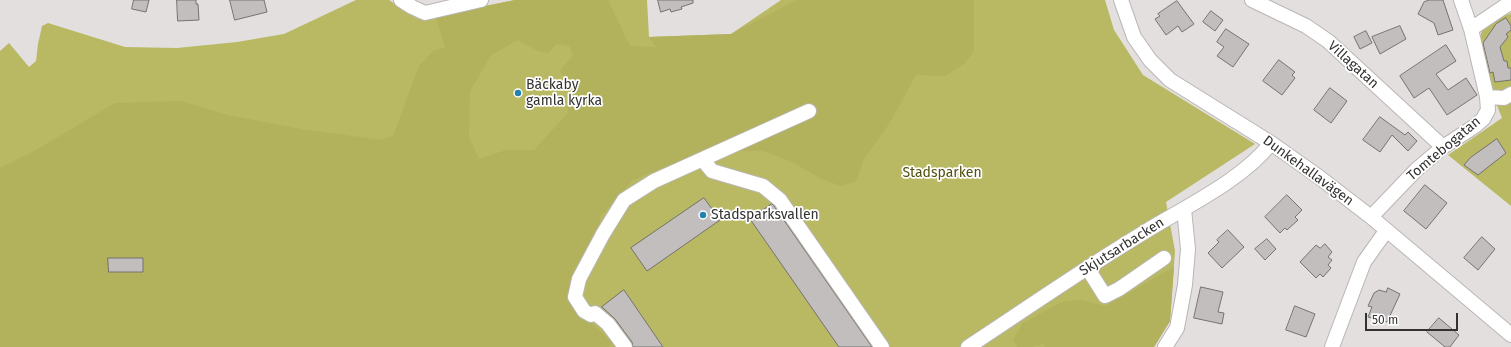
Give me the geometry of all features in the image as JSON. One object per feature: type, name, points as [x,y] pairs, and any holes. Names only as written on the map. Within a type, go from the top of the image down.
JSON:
[{"type":"street","points":[[401,0],[412,8],[425,13],[481,0]]},
{"type":"street","name":"Dunkehallavägen","points":[[1121,0],[1134,37],[1150,60],[1170,80],[1271,143],[1371,217],[1511,335]]},
{"type":"street","name":"Villagatan","points":[[1252,0],[1306,26],[1328,41],[1443,147]]},
{"type":"street","name":"Tomtebogatan","points":[[1371,217],[1418,169],[1443,147],[1483,119],[1488,110],[1471,29],[1461,0]]},
{"type":"street","points":[[1471,29],[1511,2]]},
{"type":"street","points":[[1486,97],[1504,98],[1511,94]]},
{"type":"street","points":[[625,347],[601,317],[596,313],[591,315],[584,311],[578,303],[575,290],[579,279],[603,234],[624,200],[654,182],[809,111]]},
{"type":"street","name":"Skjutsarbacken","points":[[968,347],[1143,233],[1184,209],[1248,167],[1271,143]]},
{"type":"street","points":[[703,160],[712,170],[763,186],[780,200],[882,347]]},
{"type":"street","points":[[1165,347],[1177,328],[1185,285],[1188,249],[1184,209]]},
{"type":"street","points":[[1332,347],[1364,262],[1386,231]]},
{"type":"street","points":[[1088,269],[1105,296],[1119,289],[1164,258]]},
{"type":"green space","name":"Stadsparken","points":[[356,0],[389,0],[418,19],[515,0],[647,0],[649,37],[731,34],[781,0],[1105,0],[1114,30],[1143,75],[1255,144],[1166,202],[1175,251],[1170,321],[1154,347],[0,347],[0,51],[9,43],[29,67],[36,61],[42,26],[48,23],[125,47],[177,48],[237,42],[284,34]]},
{"type":"green space","points":[[1511,13],[1511,206],[1448,155],[1502,118],[1490,86],[1482,59],[1480,46],[1481,35],[1484,27],[1496,18]]},
{"type":"shaded area","points":[[515,0],[608,0],[630,46],[656,47],[649,37],[731,34],[797,0],[974,0],[974,51],[965,63],[945,76],[916,75],[889,124],[864,159],[856,181],[841,186],[822,179],[790,161],[763,151],[706,151],[633,180],[600,217],[598,239],[577,309],[613,343],[609,347],[0,347],[0,168],[38,149],[115,103],[180,101],[228,115],[301,129],[381,140],[393,136],[419,66],[434,50],[445,48],[436,17]],"holes":[[[518,40],[538,51],[548,53],[557,44],[569,46],[573,55],[560,71],[571,89],[567,114],[534,150],[506,150],[479,159],[469,137],[470,91],[491,55]]]},
{"type":"shaded area","points":[[1174,267],[1170,321],[1154,347],[1045,347],[1044,344],[1032,347],[1017,347],[1013,340],[1023,323],[1062,302],[1080,300],[1106,306]]},
{"type":"building","points":[[134,0],[149,0],[146,12],[132,9]]},
{"type":"building","points":[[177,0],[196,0],[196,4],[198,4],[199,20],[178,21]]},
{"type":"building","points":[[230,0],[264,0],[267,12],[235,20]]},
{"type":"building","points":[[658,0],[693,0],[693,3],[681,7],[682,9],[671,12],[670,9],[661,12]]},
{"type":"building","points":[[1430,0],[1443,0],[1453,30],[1438,35],[1434,23],[1418,14],[1424,2]]},
{"type":"building","points":[[1177,1],[1194,24],[1182,32],[1178,26],[1166,35],[1155,19],[1160,16],[1158,14]]},
{"type":"building","points":[[1211,11],[1223,20],[1215,31],[1203,22]]},
{"type":"building","points":[[1506,18],[1511,26],[1511,30],[1506,34],[1508,37],[1500,47],[1504,61],[1507,61],[1508,68],[1511,68],[1511,80],[1495,82],[1493,72],[1490,73],[1483,43],[1496,24]]},
{"type":"building","points":[[1400,26],[1406,39],[1380,54],[1372,37]]},
{"type":"building","points":[[1226,29],[1249,44],[1233,67],[1217,56],[1224,47],[1217,42]]},
{"type":"building","points":[[1366,31],[1372,43],[1360,49],[1354,37]]},
{"type":"building","points":[[1446,45],[1456,61],[1436,74],[1448,90],[1466,78],[1477,95],[1447,115],[1429,88],[1414,98],[1400,76]]},
{"type":"building","points":[[1279,60],[1295,72],[1292,75],[1295,78],[1282,95],[1263,81]]},
{"type":"building","points":[[1330,88],[1347,101],[1331,123],[1314,110]]},
{"type":"building","points":[[1380,117],[1405,135],[1408,132],[1417,141],[1408,151],[1392,135],[1380,152],[1363,140]]},
{"type":"building","points":[[1497,139],[1506,153],[1478,175],[1464,165],[1470,158]]},
{"type":"building","points":[[1425,185],[1447,203],[1426,229],[1404,211]]},
{"type":"building","points":[[1287,195],[1302,210],[1295,217],[1298,220],[1287,230],[1285,228],[1280,233],[1265,217]]},
{"type":"building","points":[[704,198],[720,220],[647,271],[631,248]]},
{"type":"building","points":[[772,204],[872,347],[839,347],[750,219]]},
{"type":"building","points":[[1228,230],[1244,247],[1222,268],[1208,253],[1219,242],[1217,240]]},
{"type":"building","points":[[1482,237],[1495,249],[1478,270],[1464,258]]},
{"type":"building","points":[[1267,239],[1276,249],[1265,260],[1255,249]]},
{"type":"building","points":[[1325,244],[1332,252],[1328,257],[1332,260],[1328,265],[1331,268],[1323,277],[1320,274],[1316,278],[1300,262],[1316,245],[1320,248]]},
{"type":"building","points":[[108,258],[143,258],[143,272],[109,272]]},
{"type":"building","points":[[1201,287],[1223,292],[1218,312],[1224,313],[1222,324],[1194,318]]},
{"type":"building","points":[[1388,288],[1400,294],[1387,322],[1368,317],[1372,307],[1368,306],[1374,293],[1379,290],[1386,292]]},
{"type":"building","points":[[624,290],[663,347],[633,347],[632,342],[615,319],[602,307]]},
{"type":"building","points":[[1295,306],[1315,314],[1306,337],[1286,330]]},
{"type":"building","points":[[1439,318],[1459,335],[1450,347],[1445,347],[1427,332]]},
{"type":"place","name":"Bäckaby gamla kyrka","points":[[518,93]]},
{"type":"place","name":"Stadsparksvallen","points":[[703,215]]}]
